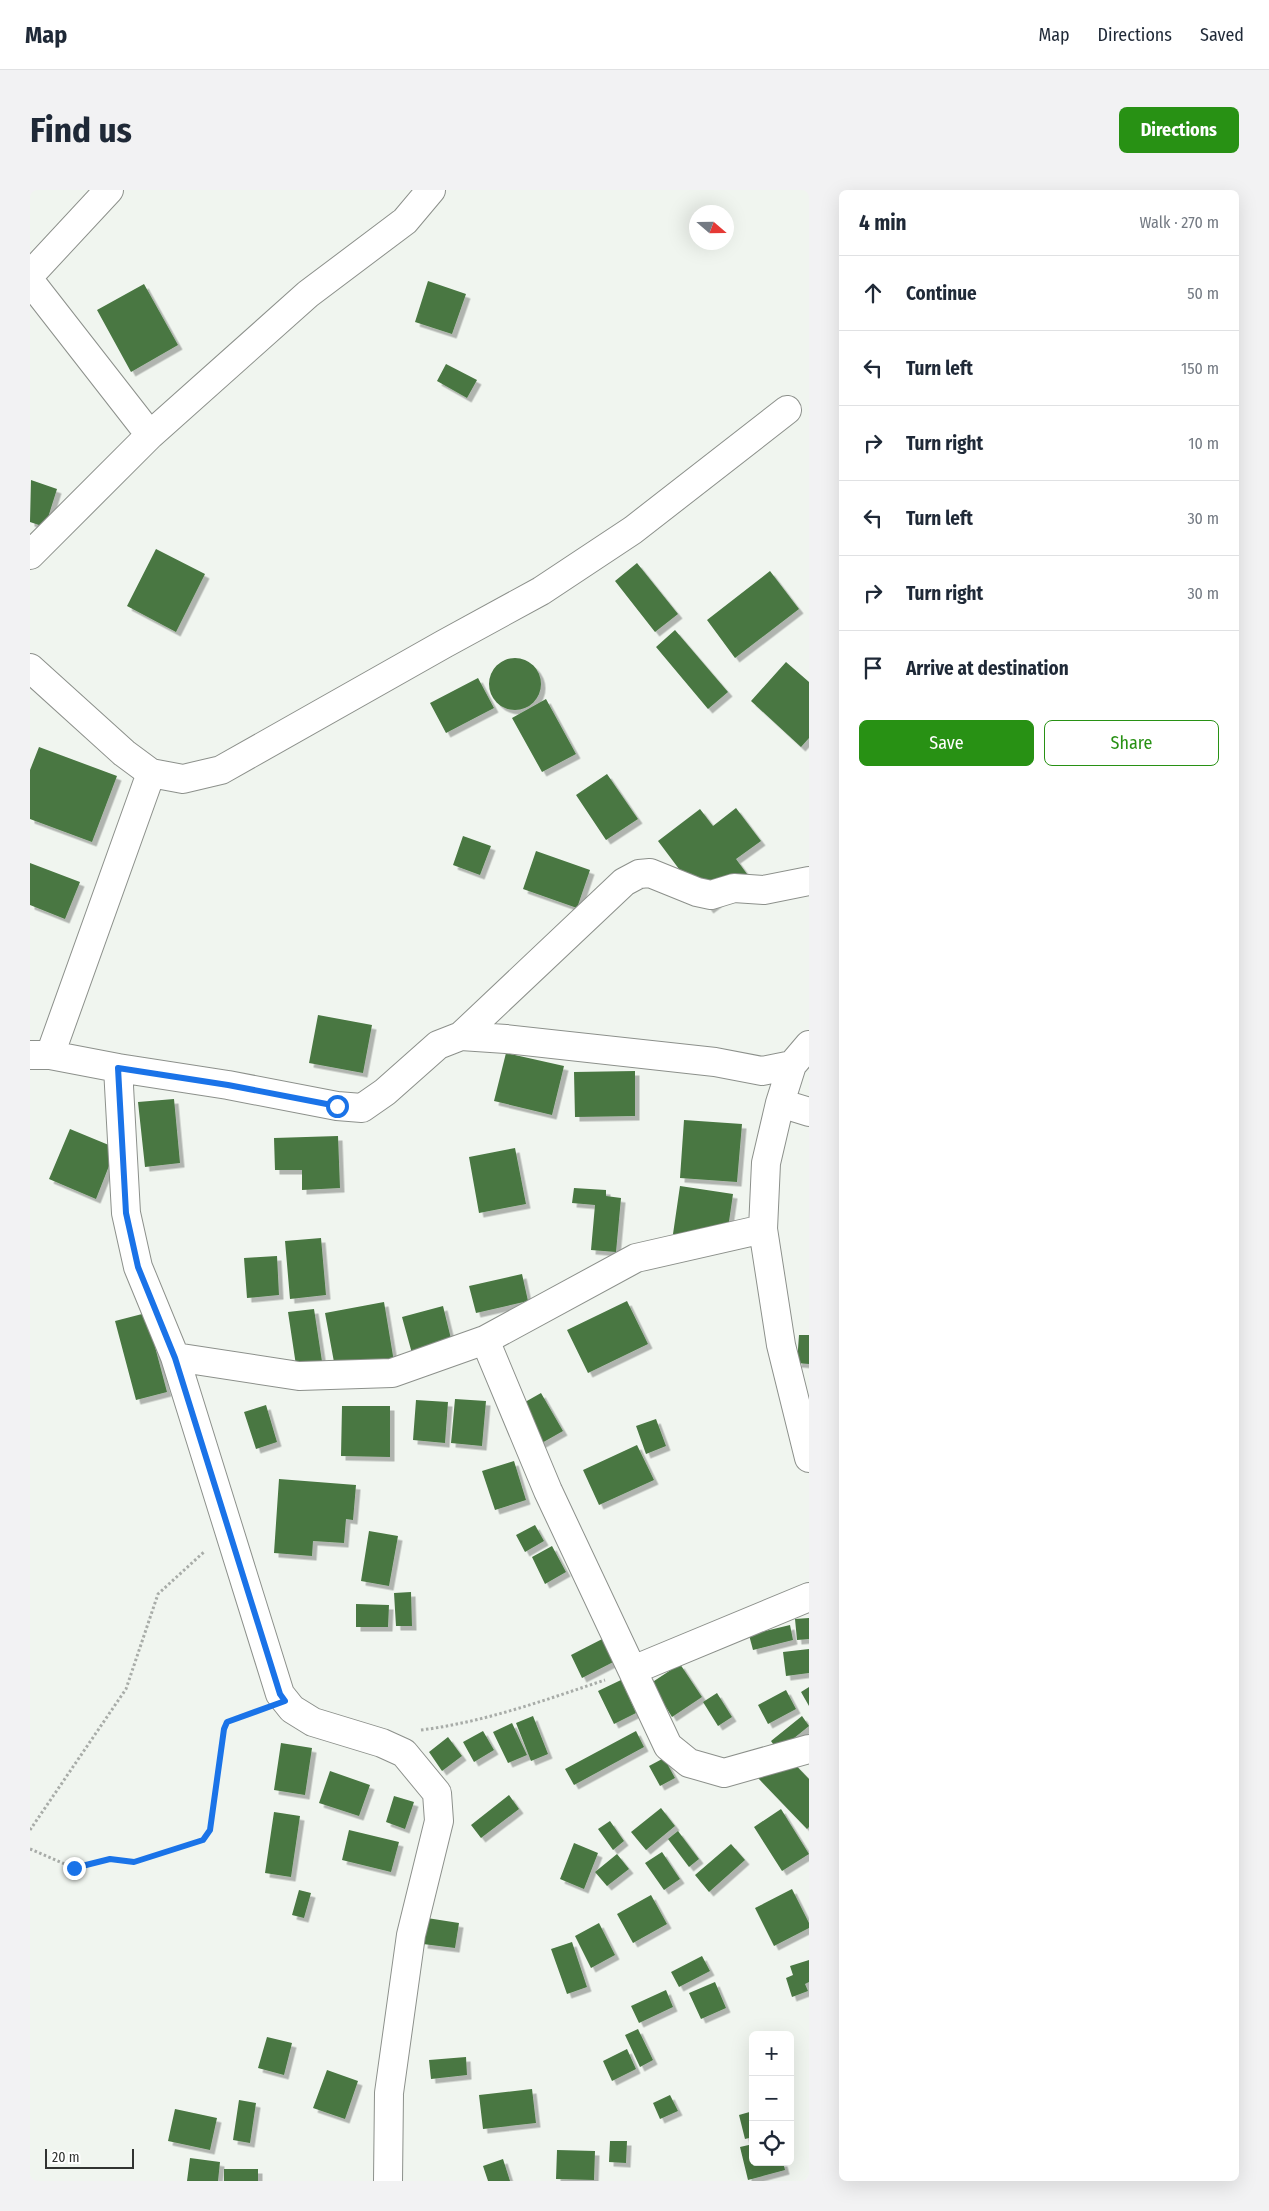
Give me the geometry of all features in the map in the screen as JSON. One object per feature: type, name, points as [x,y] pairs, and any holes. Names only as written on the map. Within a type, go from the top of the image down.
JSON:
[{"type":"street","points":[[30,275],[109,190]]},
{"type":"street","points":[[30,556],[150,435],[308,294],[405,222],[431,190]]},
{"type":"street","points":[[30,282],[150,435]]},
{"type":"street","points":[[30,668],[124,753],[151,773],[183,779],[221,770],[435,648],[541,591],[633,530],[787,410]]},
{"type":"street","points":[[151,773],[40,1055],[228,1085],[337,1106],[362,1108],[385,1092],[438,1045],[461,1036],[624,882],[638,874],[650,873],[712,896],[734,888],[764,890],[809,881]]},
{"type":"street","points":[[461,1036],[506,1039],[715,1062],[762,1071],[801,1055]]},
{"type":"street","points":[[801,1055],[780,1103],[766,1163],[763,1229],[781,1345],[809,1458]]},
{"type":"street","points":[[118,1068],[126,1213],[138,1267],[175,1358],[280,1694],[292,1709],[314,1722],[382,1743],[404,1753],[437,1793],[439,1821],[411,1935],[389,2093],[388,2181]]},
{"type":"street","points":[[780,1103],[809,1112]]},
{"type":"street","points":[[175,1358],[299,1376],[392,1373],[485,1340],[636,1258],[763,1229]]},
{"type":"street","points":[[485,1340],[548,1491],[668,1746],[689,1763],[724,1773],[809,1749]]},
{"type":"street","points":[[633,1670],[809,1597]]},
{"type":"path","points":[[30,1830],[126,1689],[158,1594],[228,1531]]},
{"type":"path","points":[[418,1730],[454,1726],[508,1712],[633,1670]]},
{"type":"path","points":[[30,1849],[74,1868],[110,1859],[134,1862],[203,1840],[210,1830],[224,1729],[227,1722],[285,1701]]},
{"type":"building","points":[[428,281],[466,294],[452,334],[415,322]]},
{"type":"building","points":[[144,284],[178,345],[131,372],[97,310]]},
{"type":"building","points":[[446,364],[477,380],[467,398],[437,381]]},
{"type":"building","points":[[31,480],[57,489],[45,527],[30,522]]},
{"type":"building","points":[[156,549],[205,574],[176,632],[127,606]]},
{"type":"building","points":[[637,563],[678,614],[655,632],[615,581]]},
{"type":"building","points":[[770,571],[799,609],[735,658],[707,620]]},
{"type":"building","points":[[675,630],[728,692],[708,709],[656,647]]},
{"type":"building","points":[[515,658],[529,662],[537,670],[541,684],[537,698],[529,706],[515,710],[501,706],[493,698],[489,684],[493,670],[501,662]]},
{"type":"building","points":[[786,662],[809,682],[809,738],[801,747],[751,701]]},
{"type":"building","points":[[478,678],[494,708],[446,733],[430,703]]},
{"type":"building","points":[[546,699],[576,754],[542,772],[512,718]]},
{"type":"building","points":[[39,747],[117,776],[92,842],[30,819],[30,770]]},
{"type":"building","points":[[607,774],[638,819],[606,840],[576,795]]},
{"type":"building","points":[[736,808],[761,841],[736,859],[750,878],[709,909],[658,841],[700,809],[713,826]]},
{"type":"building","points":[[463,836],[491,846],[480,875],[453,865]]},
{"type":"building","points":[[536,851],[590,870],[577,908],[523,889]]},
{"type":"building","points":[[30,863],[80,882],[65,919],[30,905]]},
{"type":"building","points":[[318,1015],[372,1025],[363,1073],[309,1063]]},
{"type":"building","points":[[506,1053],[564,1066],[552,1115],[494,1101]]},
{"type":"building","points":[[635,1071],[635,1116],[575,1117],[574,1072]]},
{"type":"building","points":[[174,1099],[180,1163],[145,1167],[138,1102]]},
{"type":"building","points":[[684,1120],[742,1124],[737,1182],[680,1178]]},
{"type":"building","points":[[70,1129],[116,1148],[96,1199],[49,1179]]},
{"type":"building","points":[[338,1136],[340,1188],[302,1190],[302,1170],[275,1170],[274,1138]]},
{"type":"building","points":[[515,1148],[526,1204],[479,1213],[469,1157]]},
{"type":"building","points":[[680,1186],[733,1194],[726,1242],[673,1234]]},
{"type":"building","points":[[574,1188],[606,1190],[606,1196],[621,1198],[616,1252],[591,1250],[595,1205],[572,1203]]},
{"type":"building","points":[[321,1238],[326,1295],[290,1299],[285,1241]]},
{"type":"building","points":[[277,1256],[279,1295],[247,1298],[244,1258]]},
{"type":"building","points":[[522,1274],[528,1301],[476,1313],[469,1286]]},
{"type":"building","points":[[627,1301],[648,1344],[588,1373],[567,1330]]},
{"type":"building","points":[[384,1302],[394,1362],[336,1373],[325,1313]]},
{"type":"building","points":[[443,1306],[453,1347],[413,1357],[402,1317]]},
{"type":"building","points":[[314,1309],[323,1368],[297,1372],[288,1312]]},
{"type":"building","points":[[146,1313],[167,1392],[136,1400],[115,1321]]},
{"type":"building","points":[[799,1335],[809,1335],[809,1364],[797,1363]]},
{"type":"building","points":[[541,1393],[563,1431],[540,1444],[518,1406]]},
{"type":"building","points":[[455,1399],[486,1401],[482,1446],[451,1443]]},
{"type":"building","points":[[416,1400],[448,1402],[445,1443],[413,1440]]},
{"type":"building","points":[[266,1405],[277,1442],[256,1449],[244,1412]]},
{"type":"building","points":[[342,1406],[390,1406],[390,1457],[341,1456]]},
{"type":"building","points":[[656,1419],[666,1446],[646,1454],[636,1426]]},
{"type":"building","points":[[637,1445],[654,1480],[599,1505],[583,1470]]},
{"type":"building","points":[[514,1461],[526,1500],[495,1510],[482,1471]]},
{"type":"building","points":[[279,1479],[356,1485],[353,1520],[346,1519],[344,1543],[313,1541],[312,1556],[274,1553]]},
{"type":"building","points":[[535,1525],[544,1541],[525,1552],[516,1535]]},
{"type":"building","points":[[369,1531],[398,1536],[389,1586],[361,1581]]},
{"type":"building","points":[[552,1546],[566,1572],[545,1584],[532,1557]]},
{"type":"building","points":[[411,1592],[412,1626],[396,1626],[394,1593]]},
{"type":"building","points":[[356,1604],[389,1605],[388,1627],[356,1627]]},
{"type":"building","points":[[809,1618],[809,1639],[797,1640],[795,1619]]},
{"type":"building","points":[[790,1625],[793,1640],[753,1650],[749,1635]]},
{"type":"building","points":[[612,1634],[623,1657],[582,1678],[571,1655]]},
{"type":"building","points":[[809,1649],[809,1673],[786,1676],[783,1652]]},
{"type":"building","points":[[680,1664],[702,1697],[672,1717],[651,1683]]},
{"type":"building","points":[[621,1680],[636,1713],[614,1724],[598,1691]]},
{"type":"building","points":[[809,1687],[809,1706],[801,1692]]},
{"type":"building","points":[[786,1690],[796,1709],[768,1724],[758,1705]]},
{"type":"building","points":[[717,1693],[732,1717],[718,1726],[703,1702]]},
{"type":"building","points":[[533,1716],[548,1754],[531,1761],[516,1723]]},
{"type":"building","points":[[802,1716],[809,1726],[778,1751],[771,1741]]},
{"type":"building","points":[[512,1723],[527,1755],[508,1763],[493,1732]]},
{"type":"building","points":[[483,1731],[494,1750],[474,1762],[463,1742]]},
{"type":"building","points":[[636,1731],[644,1747],[574,1785],[565,1769]]},
{"type":"building","points":[[448,1737],[462,1756],[442,1771],[429,1752]]},
{"type":"building","points":[[281,1743],[312,1748],[305,1795],[274,1790]]},
{"type":"building","points":[[783,1752],[809,1779],[809,1827],[807,1829],[757,1777]]},
{"type":"building","points":[[664,1758],[675,1778],[660,1786],[649,1766]]},
{"type":"building","points":[[330,1771],[370,1785],[359,1816],[319,1803]]},
{"type":"building","points":[[509,1795],[519,1809],[481,1838],[471,1825]]},
{"type":"building","points":[[394,1796],[414,1802],[405,1829],[386,1822]]},
{"type":"building","points":[[661,1808],[675,1826],[646,1850],[631,1832]]},
{"type":"building","points":[[781,1809],[809,1854],[782,1871],[754,1827]]},
{"type":"building","points":[[274,1812],[300,1816],[291,1877],[265,1873]]},
{"type":"building","points":[[610,1821],[624,1841],[613,1850],[598,1829]]},
{"type":"building","points":[[349,1830],[399,1842],[391,1872],[342,1860]]},
{"type":"building","points":[[678,1831],[699,1859],[689,1867],[668,1839]]},
{"type":"building","points":[[574,1843],[598,1853],[584,1889],[560,1879]]},
{"type":"building","points":[[731,1844],[745,1860],[709,1892],[695,1875]]},
{"type":"building","points":[[662,1852],[680,1879],[664,1890],[645,1863]]},
{"type":"building","points":[[617,1854],[629,1869],[607,1886],[595,1872]]},
{"type":"building","points":[[792,1889],[809,1923],[809,1928],[774,1946],[755,1908]]},
{"type":"building","points":[[299,1890],[311,1893],[304,1918],[292,1915]]},
{"type":"building","points":[[651,1895],[667,1924],[633,1943],[617,1914]]},
{"type":"building","points":[[427,1918],[459,1923],[455,1948],[423,1944]]},
{"type":"building","points":[[599,1923],[615,1955],[591,1968],[575,1936]]},
{"type":"building","points":[[572,1942],[587,1987],[567,1994],[551,1949]]},
{"type":"building","points":[[702,1956],[710,1971],[679,1987],[671,1972]]},
{"type":"building","points":[[809,1960],[809,1982],[805,1984],[808,1991],[792,1997],[786,1978],[793,1975],[790,1966]]},
{"type":"building","points":[[715,1982],[726,2008],[701,2019],[689,1993]]},
{"type":"building","points":[[666,1990],[673,2007],[639,2023],[631,2006]]},
{"type":"building","points":[[638,2029],[653,2060],[640,2067],[625,2035]]},
{"type":"building","points":[[267,2037],[292,2043],[284,2075],[258,2068]]},
{"type":"building","points":[[627,2049],[636,2069],[612,2081],[603,2061]]},
{"type":"building","points":[[466,2057],[467,2075],[431,2079],[429,2060]]},
{"type":"building","points":[[327,2070],[358,2081],[345,2119],[313,2108]]},
{"type":"building","points":[[532,2089],[536,2123],[483,2129],[479,2095]]},
{"type":"building","points":[[670,2095],[678,2111],[660,2119],[653,2103]]},
{"type":"building","points":[[239,2100],[256,2103],[250,2143],[233,2140]]},
{"type":"building","points":[[175,2109],[217,2118],[210,2150],[168,2141]]},
{"type":"building","points":[[749,2112],[749,2138],[745,2139],[739,2115]]},
{"type":"building","points":[[610,2141],[627,2141],[626,2163],[609,2162]]},
{"type":"building","points":[[749,2145],[749,2166],[784,2166],[785,2170],[748,2180],[740,2147]]},
{"type":"building","points":[[557,2150],[595,2151],[594,2180],[556,2179]]},
{"type":"building","points":[[190,2158],[220,2162],[218,2181],[187,2181]]},
{"type":"building","points":[[503,2159],[510,2181],[488,2181],[483,2166]]},
{"type":"building","points":[[224,2169],[258,2169],[258,2181],[224,2181]]},
{"type":"route","points":[[74,1868],[110,1859],[134,1862],[203,1840],[210,1830],[224,1729],[227,1722],[285,1701],[280,1694],[190,1412],[175,1358],[138,1267],[126,1213],[118,1068],[228,1085],[337,1106]]}]
